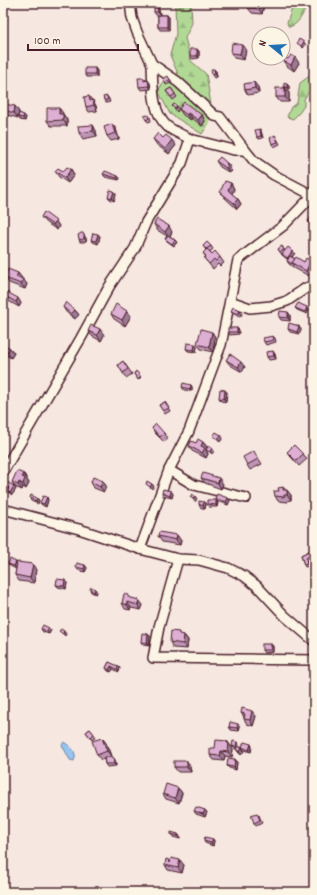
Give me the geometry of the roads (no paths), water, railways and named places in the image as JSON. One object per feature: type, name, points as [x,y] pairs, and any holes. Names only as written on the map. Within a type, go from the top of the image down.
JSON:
[{"type":"street","points":[[130,3],[135,25],[152,64],[154,95],[158,112],[167,126],[190,139],[234,150],[245,150]]},
{"type":"street","points":[[140,549],[169,470],[189,431],[221,346],[238,260],[283,226],[294,213],[313,196],[274,175],[254,161],[220,117],[216,116],[173,78],[152,64]]},
{"type":"street","points":[[3,472],[106,292],[135,248],[146,222],[182,163],[190,139]]},
{"type":"street","points":[[230,301],[250,308],[271,306],[287,301],[306,288],[314,285]]},
{"type":"street","points":[[169,470],[194,485],[246,498]]},
{"type":"street","points":[[3,509],[79,529],[140,549],[178,559],[200,560],[228,568],[244,576],[257,586],[285,616],[314,641]]},
{"type":"street","points":[[178,559],[159,627],[153,658],[314,660]]},
{"type":"water","points":[[64,742],[74,752],[74,761],[70,760],[62,745]]}]
